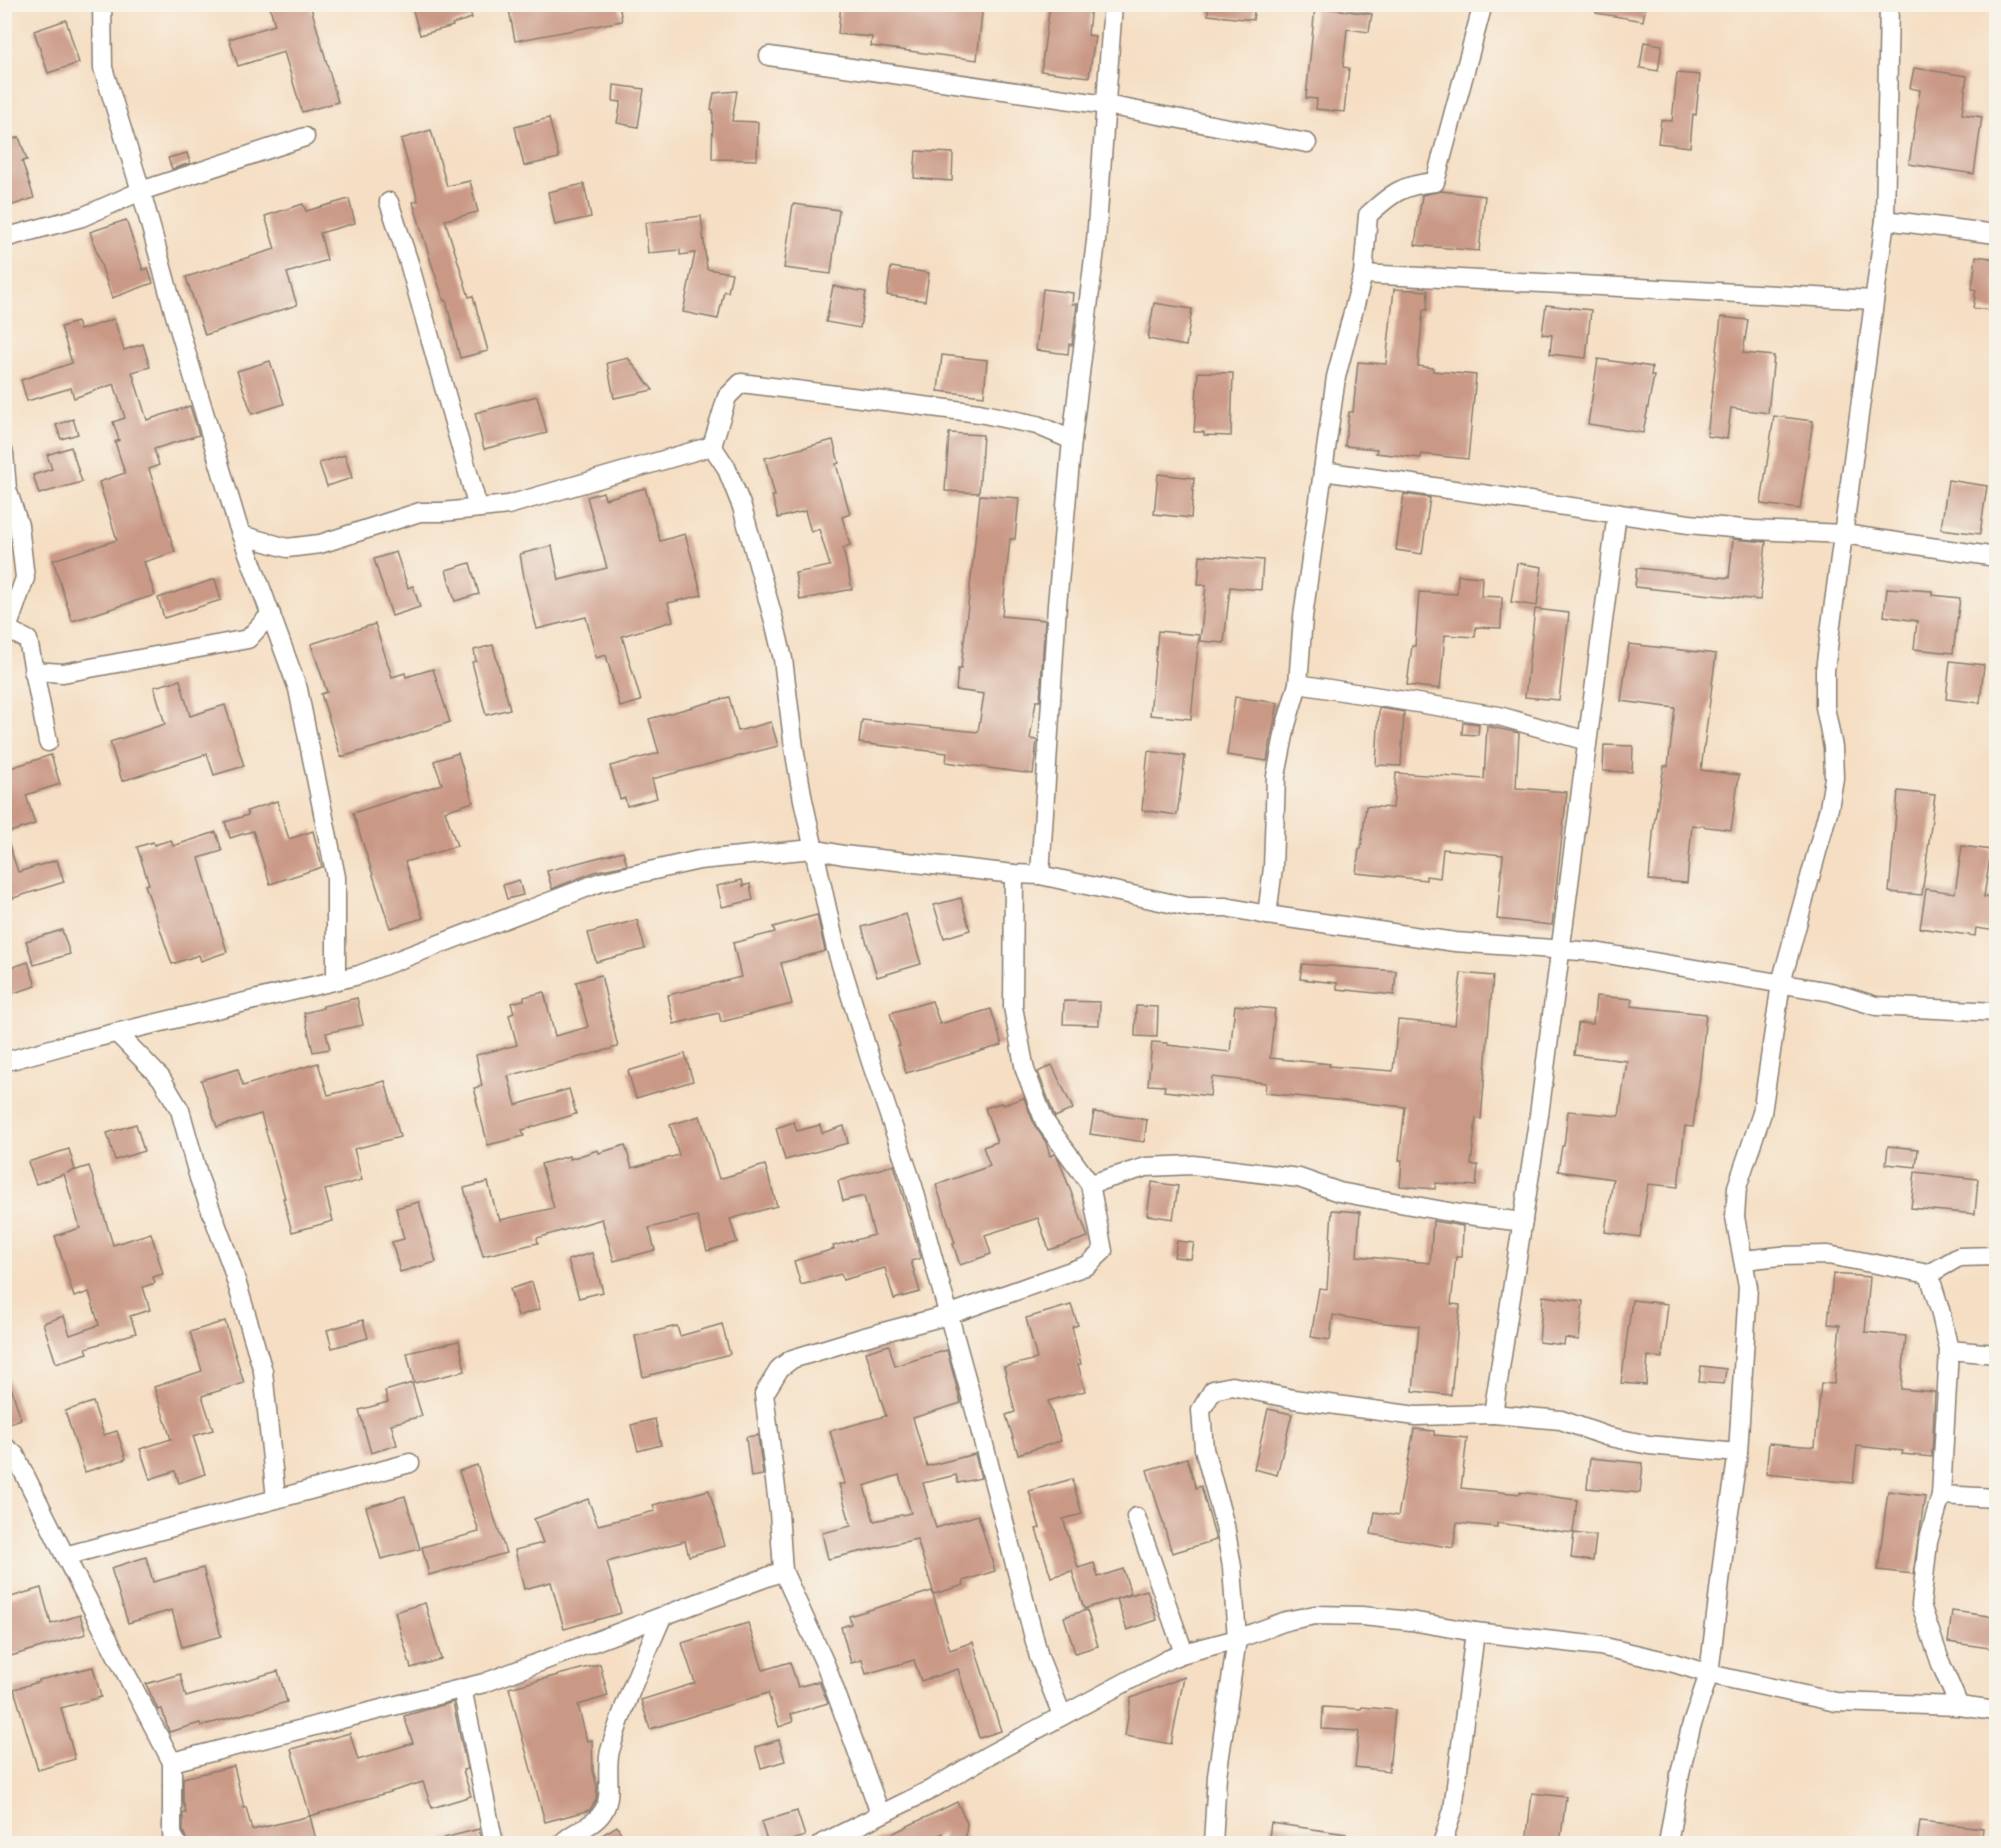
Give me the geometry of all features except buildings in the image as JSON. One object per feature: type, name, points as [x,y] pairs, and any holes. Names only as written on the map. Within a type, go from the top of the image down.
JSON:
[{"type":"street","points":[[102,4],[103,68],[241,535],[298,689],[336,877],[336,980]]},
{"type":"street","points":[[1040,875],[1058,605],[1072,440],[1096,241],[1113,4]]},
{"type":"street","points":[[1267,915],[1273,868],[1276,776],[1286,725],[1298,684],[1303,617],[1336,377],[1363,274],[1368,216],[1392,193],[1416,184],[1435,182],[1483,4]]},
{"type":"street","points":[[1668,1844],[1691,1727],[1709,1674],[1738,1453],[1748,1287],[1735,1217],[1737,1187],[1762,1113],[1781,983],[1829,808],[1834,778],[1833,747],[1825,707],[1825,670],[1885,220],[1889,4]]},
{"type":"street","points":[[769,56],[1106,105],[1307,143]]},
{"type":"street","points":[[4,238],[82,217],[141,191],[304,137]]},
{"type":"street","points":[[389,202],[409,263],[478,508]]},
{"type":"street","points":[[1885,220],[1996,234]]},
{"type":"street","points":[[1363,274],[1874,300]]},
{"type":"street","points":[[712,446],[727,397],[741,383],[979,413],[1037,425],[1072,440]]},
{"type":"street","points":[[241,535],[287,548],[320,544],[420,512],[443,512],[508,505],[712,446]]},
{"type":"street","points":[[712,446],[726,467],[742,507],[774,621],[783,660],[794,748],[813,849],[821,873],[824,898],[835,945],[913,1186],[976,1414],[1039,1657],[1062,1715]]},
{"type":"street","points":[[4,453],[7,489],[19,525],[25,578],[6,629],[28,640]]},
{"type":"street","points":[[1323,471],[1617,513],[1753,530],[1844,534],[1996,557]]},
{"type":"street","points":[[1493,1414],[1523,1222],[1617,513]]},
{"type":"street","points":[[18,598],[48,742]]},
{"type":"street","points":[[33,671],[63,673],[248,639],[270,614]]},
{"type":"street","points":[[1298,684],[1498,716],[1587,741]]},
{"type":"street","points":[[4,1062],[359,975],[601,882],[699,860],[813,849],[843,855],[1040,875],[1188,907],[1226,907],[1455,942],[1513,948],[1595,952],[1831,992],[1876,1006],[1996,1012]]},
{"type":"street","points":[[880,1813],[826,1666],[783,1571],[779,1512],[765,1394],[780,1368],[792,1359],[948,1315],[1088,1265],[1103,1251],[1090,1184],[1045,1122],[1024,1070],[1013,1007],[1014,874]]},
{"type":"street","points":[[117,1033],[161,1078],[180,1110],[199,1178],[231,1264],[263,1371],[276,1499]]},
{"type":"street","points":[[1090,1184],[1146,1167],[1193,1165],[1299,1178],[1340,1192],[1460,1214],[1523,1222]]},
{"type":"street","points":[[1744,1260],[1780,1256],[1828,1255],[1929,1274],[1959,1257],[1996,1256]]},
{"type":"street","points":[[1929,1274],[1949,1350],[1941,1495],[1928,1542],[1922,1605],[1941,1664],[1959,1706]]},
{"type":"street","points":[[1949,1350],[1996,1354]]},
{"type":"street","points":[[1213,1844],[1217,1776],[1237,1639],[1232,1567],[1225,1526],[1204,1449],[1201,1410],[1213,1390],[1232,1386],[1293,1399],[1416,1416],[1493,1414],[1561,1420],[1606,1436],[1649,1445],[1738,1453]]},
{"type":"street","points":[[4,1446],[15,1455],[172,1762],[172,1834],[177,1844]]},
{"type":"street","points":[[65,1556],[411,1463]]},
{"type":"street","points":[[1941,1495],[1996,1498]]},
{"type":"street","points":[[1136,1517],[1184,1653]]},
{"type":"street","points":[[172,1762],[484,1683],[783,1571]]},
{"type":"street","points":[[821,1844],[930,1790],[1062,1715],[1184,1653],[1237,1639],[1286,1621],[1315,1615],[1362,1616],[1411,1621],[1475,1632],[1600,1646],[1674,1663],[1709,1674],[1836,1702],[1959,1706],[1996,1711]]},
{"type":"street","points":[[561,1844],[589,1826],[604,1810],[609,1791],[607,1768],[610,1752],[635,1679],[662,1617]]},
{"type":"street","points":[[1442,1844],[1453,1810],[1475,1632]]},
{"type":"street","points":[[462,1688],[494,1844]]}]
